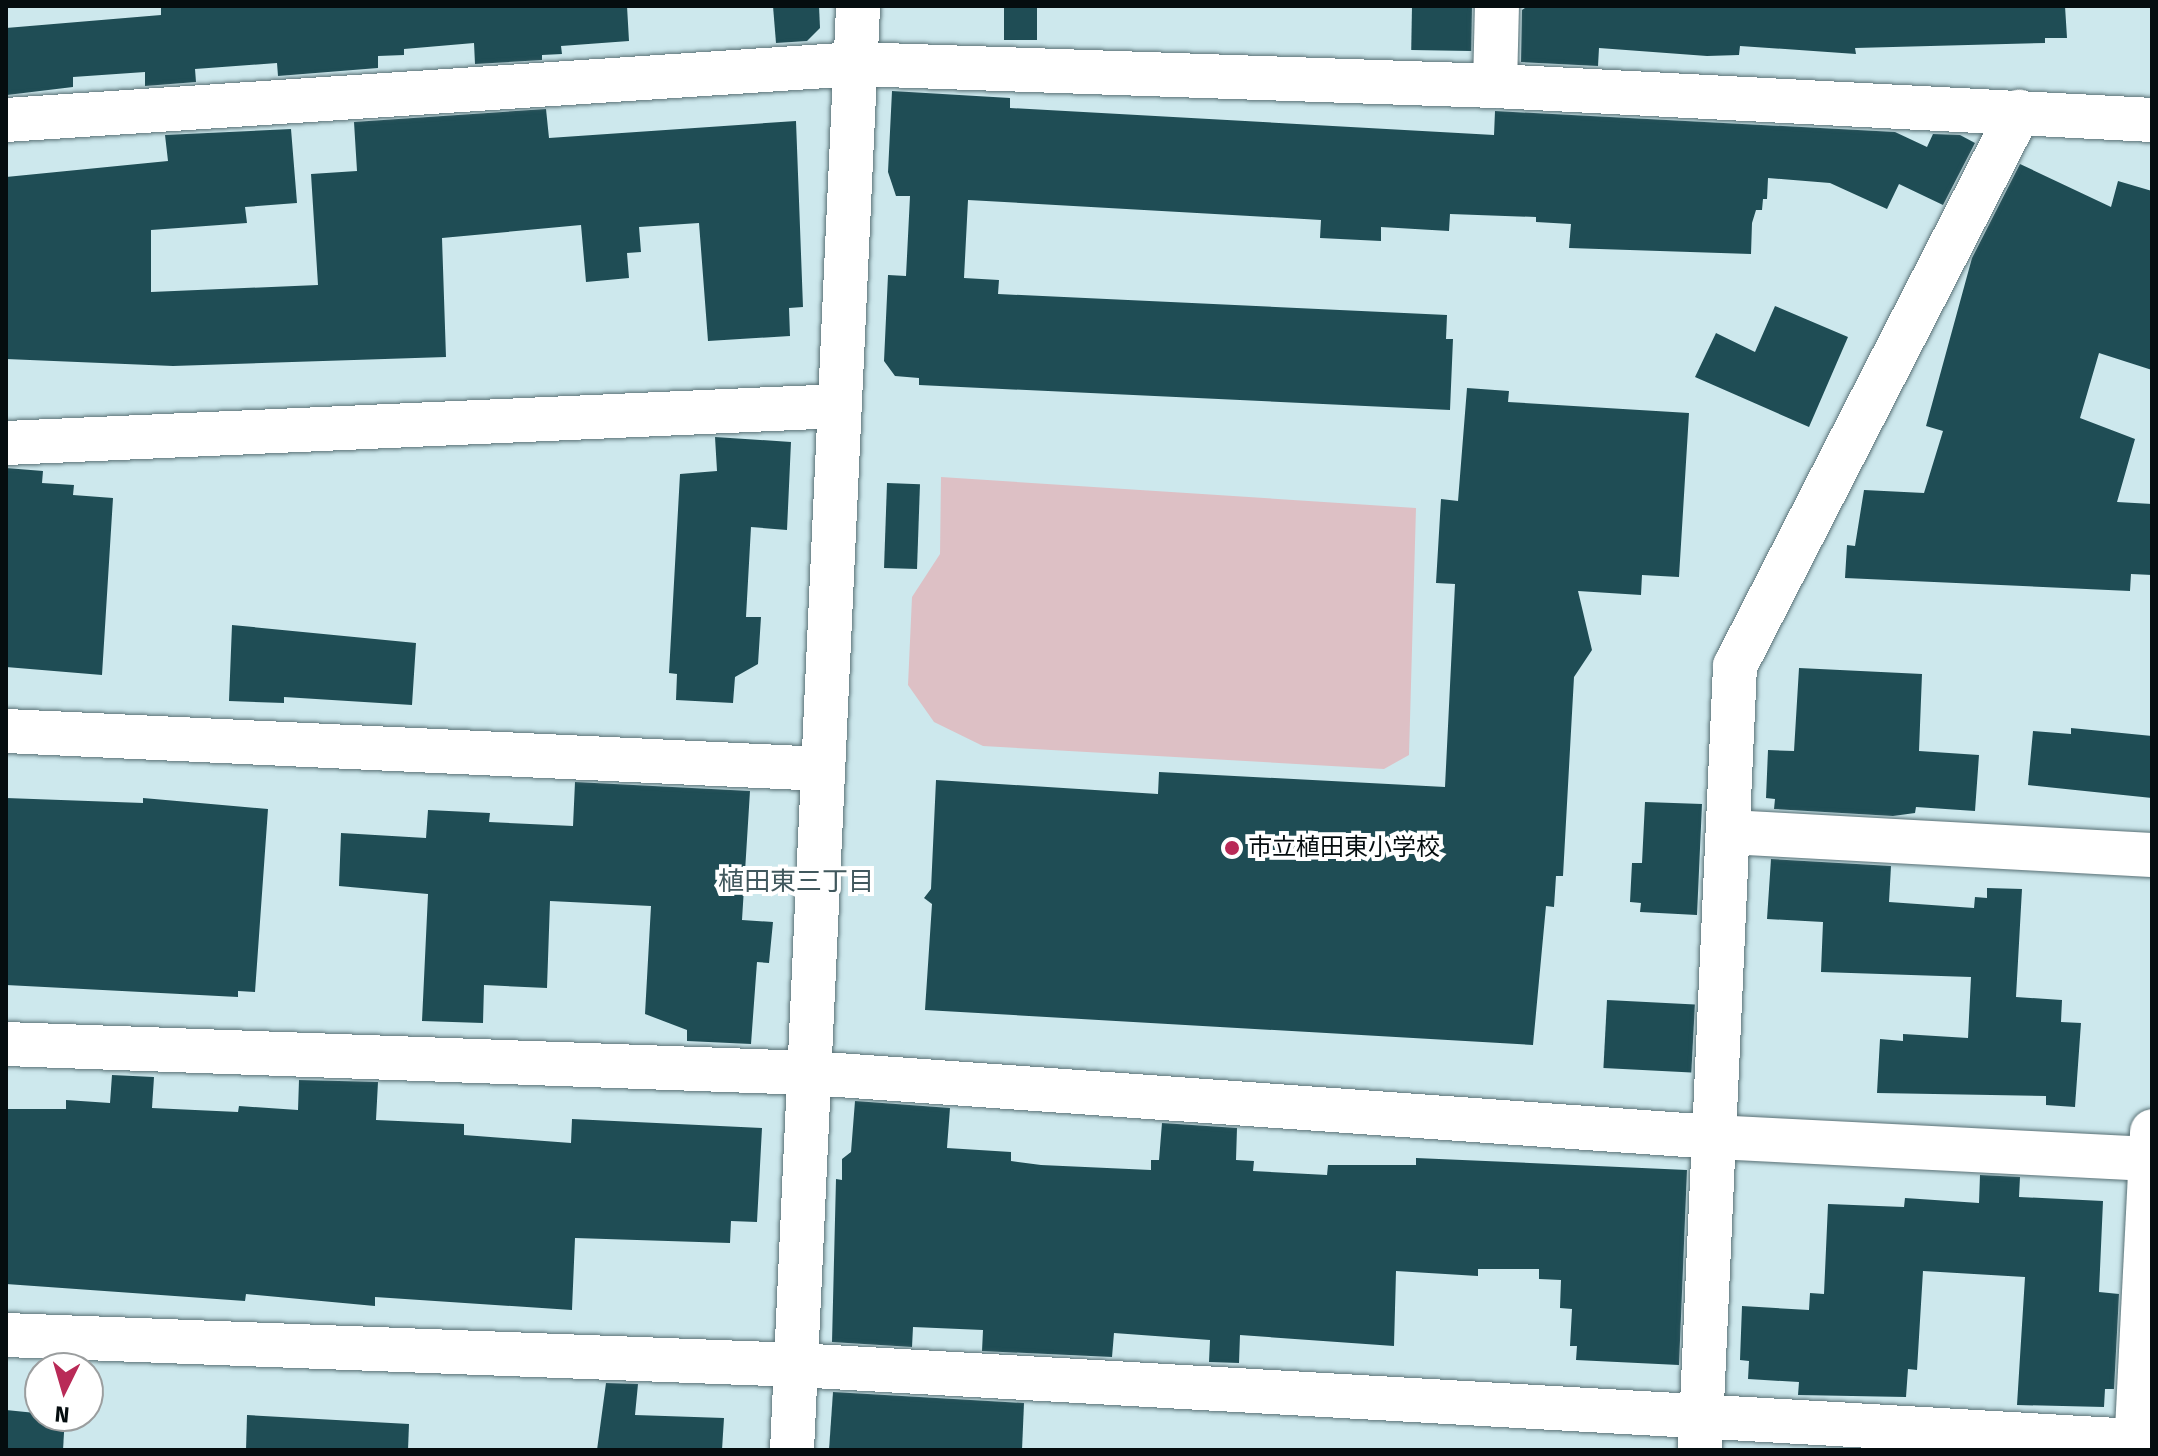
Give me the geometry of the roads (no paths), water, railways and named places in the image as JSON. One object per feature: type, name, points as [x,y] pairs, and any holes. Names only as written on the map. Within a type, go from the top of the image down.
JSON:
[{"type":"street","points":[[792,1450],[858,6]]},
{"type":"street","points":[[1495,86],[1497,6]]},
{"type":"street","points":[[6,120],[855,64],[1495,86],[2152,120]]},
{"type":"street","points":[[1700,1435],[1735,666],[2019,112]]},
{"type":"street","points":[[6,443],[839,406]]},
{"type":"street","points":[[6,731],[823,769]]},
{"type":"street","points":[[1728,832],[2152,855]]},
{"type":"street","points":[[6,1044],[810,1073],[1714,1137],[2152,1150],[2141,1445],[1700,1435],[796,1365],[6,1335]]},
{"type":"place","name":"市立植田東小学校","points":[[1232,848]]},
{"type":"district","name":"植田東三丁目","points":[[796,882]]}]
